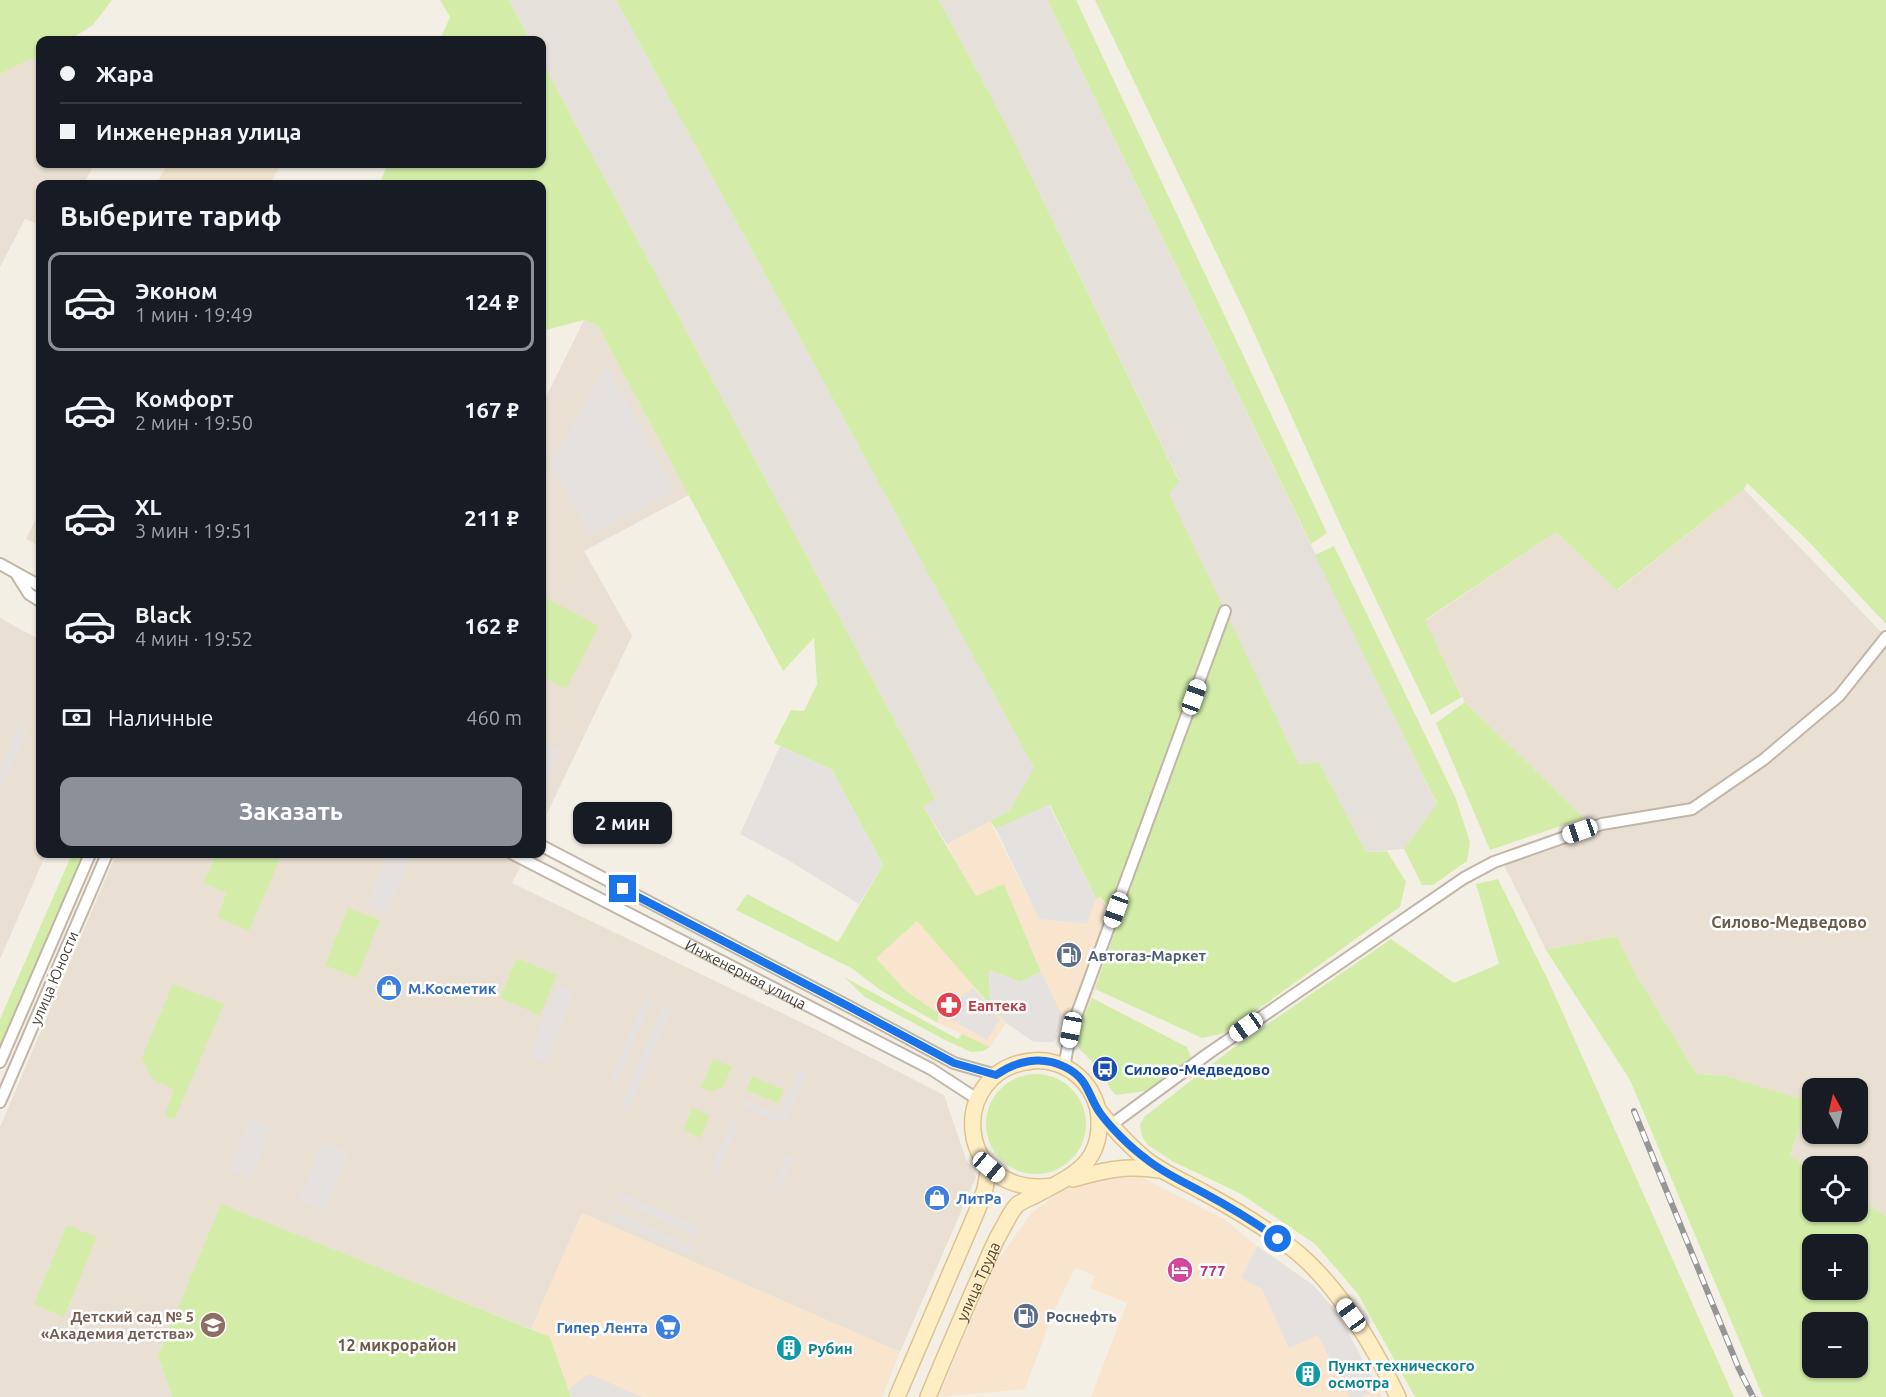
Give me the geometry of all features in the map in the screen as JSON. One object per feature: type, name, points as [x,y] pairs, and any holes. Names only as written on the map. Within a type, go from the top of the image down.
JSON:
[{"type":"main road","points":[[1161,1170],[1138,1167],[1108,1168],[1059,1184],[1036,1188],[1018,1186],[1002,1178],[980,1155],[974,1135],[973,1113],[977,1099],[996,1075],[1008,1067],[1023,1062],[1045,1061],[1064,1066],[1077,1075],[1088,1086],[1099,1111],[1143,1157],[1161,1170],[1259,1226],[1298,1253],[1328,1282],[1351,1315],[1398,1397]]},
{"type":"main road","points":[[1059,1184],[1082,1169],[1094,1152],[1100,1132],[1099,1111]]},
{"type":"main road","name":"улица Труда","points":[[897,1397],[977,1211],[985,1190],[989,1167]]},
{"type":"main road","name":"улица Труда","points":[[928,1397],[1000,1234],[1017,1205],[1059,1184]]},
{"type":"street","points":[[0,564],[36,584]]},
{"type":"street","points":[[15,572],[29,594],[36,598]]},
{"type":"street","points":[[1064,1066],[1071,1030],[1225,611]]},
{"type":"street","points":[[1111,1125],[1209,1053],[1464,878],[1494,862],[1602,824],[1692,809],[1763,760],[1839,696],[1886,637]]},
{"type":"street","name":"Инженерная улица","points":[[546,848],[954,1063],[996,1075]]},
{"type":"street","name":"улица Юности","points":[[0,1062],[88,858]]},
{"type":"street","name":"улица Юности","points":[[0,1102],[105,858]]},
{"type":"street","name":"Инженерная улица","points":[[521,858],[937,1072],[977,1099]]},
{"type":"shaded area","points":[[509,0],[616,0],[1035,769],[1009,811],[947,844],[923,806],[935,799],[912,753],[546,68],[546,36],[528,36]]},
{"type":"shaded area","points":[[939,0],[1047,0],[1437,805],[1404,849],[1366,852],[1319,762],[1299,764],[1168,494],[1179,480],[1007,126]]},
{"type":"shaded area","points":[[36,57],[36,168],[92,168],[86,180],[36,180],[36,223],[25,219],[0,267],[0,74]]},
{"type":"shaded area","points":[[166,168],[279,168],[272,180],[158,180]]},
{"type":"shaded area","points":[[584,320],[598,326],[689,495],[584,551],[632,636],[546,816],[546,397]]},
{"type":"shaded area","points":[[607,365],[675,490],[590,534],[551,464]]},
{"type":"shaded area","name":"Силово-Медведово","points":[[1744,489],[1880,631],[1886,634],[1886,1216],[1868,1205],[1868,1156],[1802,1156],[1802,1164],[1790,1157],[1802,1117],[1802,1144],[1868,1144],[1868,1078],[1802,1078],[1802,1099],[1726,1076],[1697,1074],[1637,976],[1617,936],[1546,950],[1504,865],[1591,833],[1584,818],[1465,702],[1425,621],[1556,532],[1618,590]]},
{"type":"shaded area","points":[[36,518],[36,545],[26,539]]},
{"type":"shaded area","points":[[0,618],[36,638],[36,858],[44,858],[0,959]]},
{"type":"shaded area","points":[[19,727],[27,731],[0,793],[0,771]]},
{"type":"shaded area","points":[[546,742],[562,750],[546,784]]},
{"type":"shaded area","points":[[780,746],[832,770],[883,865],[859,904],[788,860],[740,834]]},
{"type":"shaded area","points":[[1049,805],[1096,899],[1087,924],[1039,919],[996,829]]},
{"type":"shaded area","points":[[990,821],[1039,919],[1087,924],[1096,899],[1099,897],[1119,919],[1081,1023],[1063,1017],[1041,972],[1004,884],[976,897],[947,844]]},
{"type":"shaded area","points":[[114,858],[525,858],[512,883],[817,1030],[944,1095],[966,1159],[976,1177],[900,1352],[582,1213],[531,1329],[222,1205],[158,1356],[172,1397],[0,1397],[0,1127]]},
{"type":"shaded area","points":[[386,858],[410,858],[388,913],[367,904]]},
{"type":"shaded area","points":[[917,920],[1006,1023],[990,1047],[938,1023],[938,1013],[906,991],[876,958]]},
{"type":"shaded area","points":[[989,970],[1020,982],[1041,972],[1063,1017],[1054,1042],[1034,1042],[1006,1023],[990,998]]},
{"type":"shaded area","points":[[556,985],[574,992],[547,1063],[529,1056]]},
{"type":"shaded area","points":[[973,988],[1000,1019],[987,1040],[941,1013]]},
{"type":"shaded area","points":[[646,997],[652,1000],[617,1081],[611,1078]]},
{"type":"shaded area","points":[[664,1005],[672,1009],[629,1109],[621,1105]]},
{"type":"shaded area","points":[[800,1070],[807,1073],[785,1124],[742,1106],[746,1099],[780,1114]]},
{"type":"shaded area","points":[[250,1118],[271,1127],[251,1178],[229,1169]]},
{"type":"shaded area","points":[[732,1122],[739,1125],[716,1176],[709,1173]]},
{"type":"shaded area","points":[[323,1142],[349,1153],[325,1211],[299,1200]]},
{"type":"shaded area","points":[[787,1154],[794,1157],[780,1190],[773,1187]]},
{"type":"shaded area","points":[[1141,1177],[1224,1219],[1257,1246],[1313,1285],[1337,1312],[1382,1397],[1091,1397],[1127,1303],[1090,1288],[1095,1276],[1075,1268],[1054,1311],[1025,1389],[938,1397],[995,1265],[1031,1213],[1063,1190],[1087,1181]]},
{"type":"shaded area","points":[[621,1193],[701,1228],[698,1236],[618,1201]]},
{"type":"shaded area","points":[[614,1212],[696,1247],[692,1256],[611,1220]]},
{"type":"shaded area","points":[[582,1213],[900,1352],[882,1397],[571,1397],[550,1338],[531,1329]]},
{"type":"shaded area","points":[[1257,1246],[1313,1285],[1337,1312],[1378,1389],[1361,1397],[1350,1397],[1318,1335],[1289,1348],[1262,1289],[1241,1278]]},
{"type":"shaded area","points":[[589,1374],[642,1397],[571,1397],[569,1389]]},
{"type":"green space","points":[[0,0],[112,0],[93,25],[75,36],[36,36],[36,57],[0,74]]},
{"type":"green space","points":[[440,0],[509,0],[528,36],[442,36],[450,17]]},
{"type":"green space","points":[[616,0],[939,0],[1007,126],[1179,481],[1169,494],[1299,764],[1319,762],[1366,852],[1387,851],[1406,882],[1400,907],[1225,1033],[1202,1038],[1095,989],[1119,919],[1100,897],[1096,899],[1050,805],[996,829],[990,821],[1009,811],[1034,768]]},
{"type":"green space","points":[[1047,0],[1076,0],[1327,533],[1311,544]]},
{"type":"green space","points":[[1095,0],[1886,0],[1886,624],[1808,541],[1747,483],[1744,489],[1617,590],[1556,532],[1425,620],[1462,697],[1431,715],[1340,524],[1246,315]]},
{"type":"green space","points":[[546,68],[912,753],[935,799],[923,806],[976,896],[1004,884],[1041,972],[1020,982],[989,970],[990,998],[1006,1023],[917,921],[876,958],[906,991],[938,1013],[938,1023],[880,990],[853,969],[736,910],[747,894],[838,942],[883,865],[832,770],[774,743],[791,710],[804,711],[817,684],[814,638],[783,671],[598,326],[584,320],[546,330],[546,180],[381,180],[386,168],[546,168]]},
{"type":"green space","points":[[1334,546],[1456,799],[1470,842],[1467,861],[1433,885],[1422,885],[1404,849],[1437,804],[1315,555]]},
{"type":"green space","points":[[546,598],[599,626],[566,689],[546,678]]},
{"type":"green space","points":[[1465,702],[1584,818],[1490,850],[1436,723]]},
{"type":"green space","points":[[70,858],[82,858],[0,1048],[0,1019]]},
{"type":"green space","points":[[214,858],[280,858],[249,931],[217,917],[227,893],[204,883]]},
{"type":"green space","points":[[1498,879],[1549,982],[1734,1397],[1415,1397],[1358,1294],[1315,1244],[1241,1194],[1172,1161],[1148,1145],[1142,1137],[1140,1125],[1144,1117],[1233,1048],[1391,939],[1454,983],[1499,964],[1476,884]]},
{"type":"green space","points":[[348,908],[380,920],[357,978],[325,965]]},
{"type":"green space","points":[[1617,936],[1637,976],[1697,1074],[1726,1076],[1802,1099],[1802,1119],[1790,1156],[1802,1164],[1802,1222],[1868,1222],[1868,1205],[1886,1216],[1886,1397],[1763,1397],[1630,1080],[1546,950]]},
{"type":"green space","points":[[517,958],[557,975],[540,1015],[500,998]]},
{"type":"green space","points":[[844,977],[958,1039],[962,1034],[990,1047],[983,1051],[971,1052],[945,1040],[865,997]]},
{"type":"green space","points":[[173,984],[224,1004],[176,1116],[170,1119],[165,1114],[174,1090],[151,1078],[142,1057]]},
{"type":"green space","points":[[1092,998],[1187,1047],[1191,1057],[1146,1091],[1116,1095],[1098,1068],[1079,1049],[1077,1031]]},
{"type":"green space","points":[[713,1059],[732,1067],[723,1087],[710,1092],[701,1088]]},
{"type":"green space","points":[[1036,1074],[1055,1078],[1071,1089],[1082,1105],[1086,1124],[1082,1143],[1071,1159],[1055,1170],[1036,1174],[1017,1170],[1001,1159],[990,1143],[986,1124],[990,1105],[1001,1089],[1017,1078]]},
{"type":"green space","points":[[752,1076],[784,1090],[778,1103],[746,1090]]},
{"type":"green space","points":[[692,1108],[710,1116],[701,1138],[683,1130]]},
{"type":"green space","points":[[221,1204],[550,1337],[571,1397],[172,1397],[158,1356]]},
{"type":"green space","points":[[67,1225],[97,1237],[64,1317],[34,1304]]},
{"type":"railway","points":[[1634,1111],[1739,1369],[1753,1397]]},
{"type":"place","name":"Автогаз-Маркет","points":[[1069,955]]},
{"type":"place","name":"М.Косметик","points":[[389,988]]},
{"type":"place","name":"Еаптека","points":[[949,1005]]},
{"type":"place","name":"Силово-Медведово","points":[[1105,1069]]},
{"type":"place","name":"ЛитРа","points":[[937,1198]]},
{"type":"place","name":"777","points":[[1180,1270]]},
{"type":"place","name":"Роснефть","points":[[1026,1316]]},
{"type":"place","name":"Детский сад № 5 «Академия детства»","points":[[213,1325]]},
{"type":"place","name":"Гипер Лента","points":[[668,1327]]},
{"type":"place","name":"Рубин","points":[[789,1348]]},
{"type":"place","name":"Пункт технического осмотра","points":[[1308,1374]]},
{"type":"district","name":"Силово-Медведово","points":[[1789,922]]},
{"type":"district","name":"12 микрорайон","points":[[397,1345]]},
{"type":"route","points":[[623,889],[954,1063],[996,1075],[1008,1067],[1038,1060],[1064,1066],[1088,1086],[1099,1111],[1143,1157],[1161,1170],[1234,1210],[1278,1239]]}]
